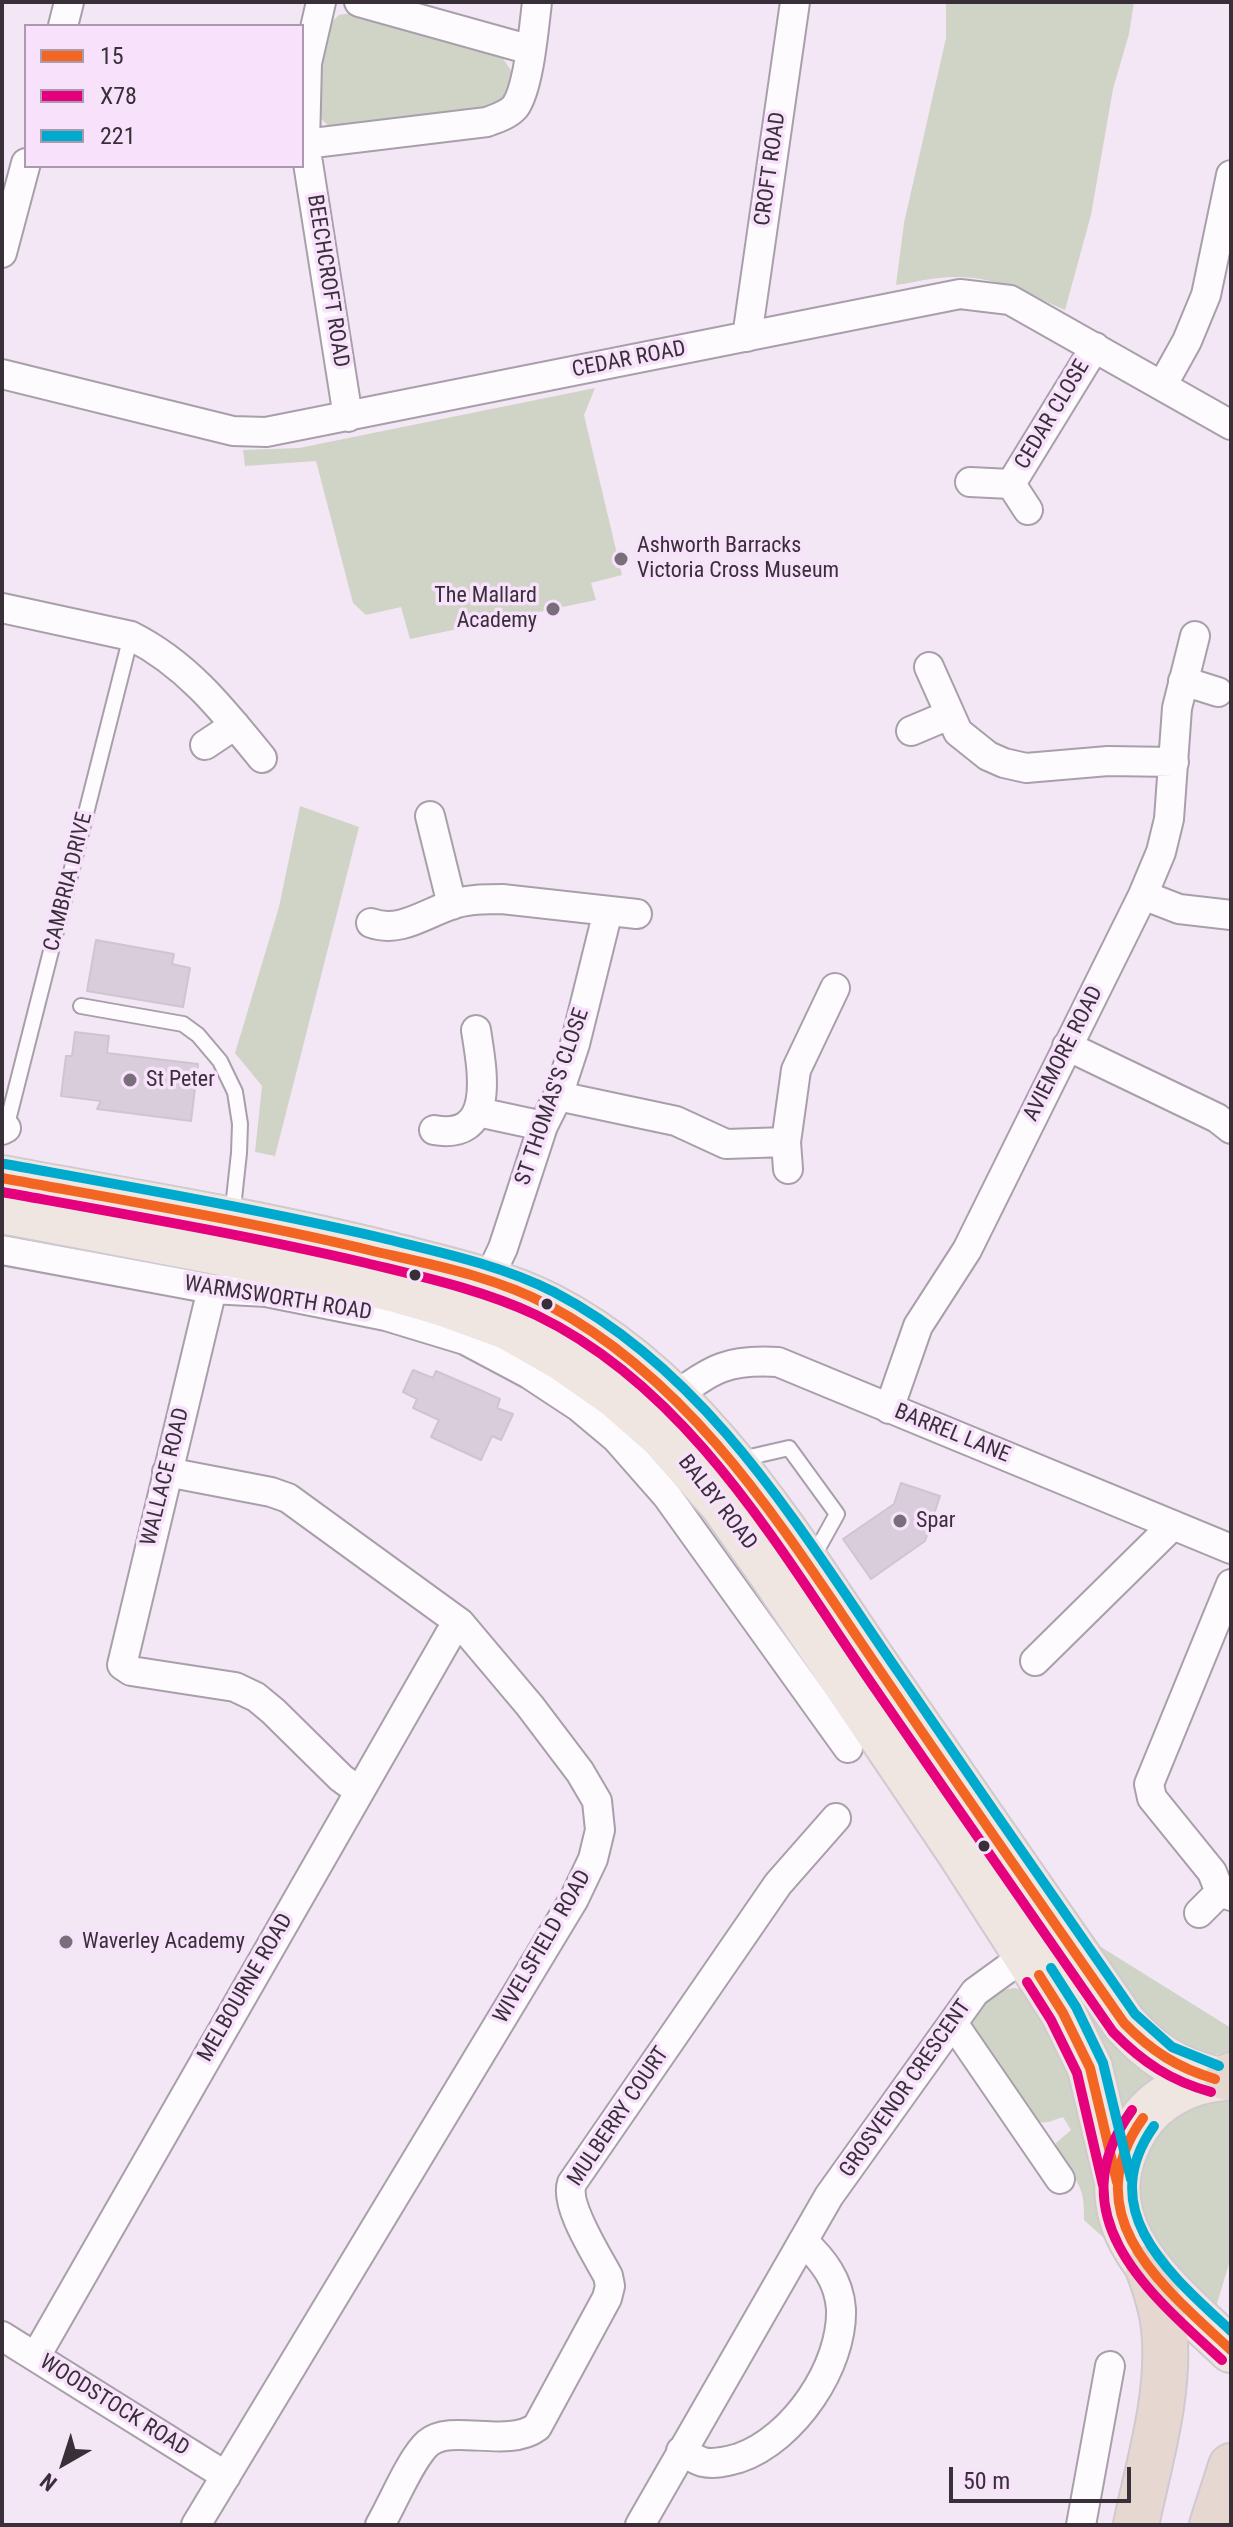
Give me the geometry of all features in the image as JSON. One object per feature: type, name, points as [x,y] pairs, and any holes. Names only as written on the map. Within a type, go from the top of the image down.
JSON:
[{"type":"highway","points":[[1136,2525],[1157,2423],[1166,2349],[1158,2297],[1148,2268]]},
{"type":"highway","points":[[1212,2525],[1231,2466]]},
{"type":"main road","name":"BALBY ROAD","points":[[2,1178],[340,1243],[488,1280],[547,1304],[588,1328],[674,1397],[731,1461],[1124,2023],[1143,2044],[1170,2064],[1226,2077]]},
{"type":"main road","name":"BALBY ROAD","points":[[2,1211],[279,1264],[441,1303],[507,1327],[563,1359],[665,1439],[722,1504],[784,1592],[1063,2013],[1090,2068],[1117,2182],[1118,2205],[1134,2249],[1148,2268],[1219,2339]]},
{"type":"main road","points":[[1117,2182],[1129,2140],[1148,2113],[1173,2093],[1226,2077]]},
{"type":"street","points":[[64,24],[69,2]]},
{"type":"street","name":"BEECHCROFT ROAD","points":[[321,2],[307,63],[305,144],[348,417]]},
{"type":"street","points":[[359,2],[531,50]]},
{"type":"street","points":[[305,144],[487,122],[503,116],[514,107],[520,96],[531,50],[537,2]]},
{"type":"street","name":"CROFT ROAD","points":[[747,337],[795,2]]},
{"type":"street","points":[[2,253],[25,168]]},
{"type":"street","points":[[1162,386],[1187,341],[1206,295],[1231,175]]},
{"type":"street","name":"CEDAR ROAD","points":[[2,374],[233,431],[266,432],[960,294],[1010,300],[1231,425]]},
{"type":"street","name":"CEDAR CLOSE","points":[[1011,484],[1095,347]]},
{"type":"street","name":"CEDAR CLOSE","points":[[970,482],[1011,484]]},
{"type":"street","name":"CEDAR CLOSE","points":[[1011,484],[1028,510]]},
{"type":"street","points":[[2,608],[131,636],[172,660],[208,692],[262,758]]},
{"type":"street","name":"AVIEMORE ROAD","points":[[889,1409],[918,1326],[967,1250],[1143,895],[1161,852],[1169,819],[1177,708],[1195,636]]},
{"type":"street","points":[[929,667],[958,732],[988,756],[1026,768],[1093,762],[1174,762]]},
{"type":"street","points":[[1183,681],[1218,692]]},
{"type":"street","points":[[911,731],[949,715]]},
{"type":"street","points":[[205,745],[235,725]]},
{"type":"street","points":[[430,816],[452,905]]},
{"type":"street","points":[[1143,895],[1179,909],[1231,915]]},
{"type":"street","points":[[371,923],[392,926],[408,923],[452,905],[480,899],[637,914]]},
{"type":"street","name":"ST THOMAS'S CLOSE","points":[[488,1280],[503,1248],[543,1126],[558,1096],[575,1044],[608,911]]},
{"type":"street","points":[[558,1096],[676,1121],[726,1144],[787,1156],[796,1070],[835,988]]},
{"type":"street","points":[[434,1130],[449,1133],[460,1130],[470,1124],[478,1112],[482,1069],[476,1030]]},
{"type":"street","points":[[1067,1046],[1217,1118],[1231,1129]]},
{"type":"street","points":[[478,1112],[543,1126]]},
{"type":"street","name":"WARMSWORTH ROAD","points":[[2,1250],[212,1289],[266,1292],[386,1316],[465,1340],[529,1374],[579,1407],[616,1438],[667,1496],[848,1748]]},
{"type":"street","name":"WALLACE ROAD","points":[[212,1289],[122,1665],[131,1671],[235,1687],[256,1697],[341,1778],[359,1791]]},
{"type":"street","name":"BARREL LANE","points":[[674,1397],[721,1366],[750,1360],[778,1362],[1231,1549]]},
{"type":"street","name":"WIVELSFIELD ROAD","points":[[167,1472],[288,1498],[460,1623],[530,1706],[580,1772],[597,1801],[600,1830],[593,1859],[574,1899],[196,2525]]},
{"type":"street","points":[[1035,1661],[1173,1525]]},
{"type":"street","points":[[1199,1913],[1226,1894],[1152,1798],[1149,1784],[1231,1584]]},
{"type":"street","name":"MELBOURNE ROAD","points":[[36,2356],[359,1791],[450,1634],[460,1623]]},
{"type":"street","name":"MULBERRY COURT","points":[[380,2525],[415,2460],[429,2442],[447,2436],[514,2437],[526,2435],[537,2427],[607,2298],[610,2286],[573,2206],[568,2192],[572,2183],[778,1884],[836,1818]]},
{"type":"street","name":"GROSVENOR CRESCENT","points":[[640,2525],[829,2196],[975,1992],[1026,1955]]},
{"type":"street","points":[[953,2023],[1047,2137],[1060,2179]]},
{"type":"street","points":[[681,2451],[703,2462],[724,2463],[749,2454],[770,2442],[792,2423],[811,2399],[831,2360],[840,2331],[841,2307],[825,2261],[803,2241]]},
{"type":"street","name":"WOODSTOCK ROAD","points":[[2,2336],[226,2476]]},
{"type":"street","points":[[1081,2525],[1095,2392],[1110,2366]]},
{"type":"lane","name":"CAMBRIA DRIVE","points":[[4,1129],[131,636]]},
{"type":"lane","points":[[81,1006],[183,1024],[198,1035],[220,1061],[235,1092],[240,1124],[231,1222]]},
{"type":"shaded area","points":[[946,2],[1134,2],[1129,34],[1113,89],[1091,215],[1065,310],[986,280],[943,277],[896,285],[904,223],[946,38]]},
{"type":"shaded area","points":[[357,12],[500,54],[514,75],[504,105],[341,131],[328,125],[315,106],[326,27],[339,15]]},
{"type":"shaded area","points":[[595,388],[584,415],[622,575],[591,583],[596,600],[410,639],[401,607],[366,615],[353,603],[316,461],[245,466],[243,450],[299,448]]},
{"type":"shaded area","points":[[300,806],[359,827],[275,1156],[255,1152],[262,1086],[235,1053],[279,907]]},
{"type":"shaded area","points":[[836,1572],[1101,1947],[1231,2028],[1231,2052],[1210,2055],[1152,2036]]},
{"type":"shaded area","points":[[1037,1926],[1171,2082],[1122,2129]]},
{"type":"shaded area","points":[[1006,1989],[1027,1991],[1054,2020],[1099,2168],[1105,2239],[1084,2220],[1079,2187],[1059,2155],[1056,2143],[1071,2130],[1063,2117],[1044,2122],[1032,2119],[971,2026],[986,2000]]},
{"type":"shaded area","points":[[1231,2098],[1231,2257],[1215,2310],[1145,2235],[1137,2182],[1145,2156],[1160,2130],[1174,2116],[1193,2105]]},
{"type":"building","points":[[96,940],[174,954],[172,964],[190,968],[183,1007],[87,991]]},
{"type":"building","name":"St Peter","points":[[75,1032],[109,1036],[107,1053],[198,1064],[191,1121],[97,1109],[101,1101],[61,1096],[66,1056],[72,1056]]},
{"type":"building","points":[[413,1370],[433,1378],[436,1371],[480,1390],[500,1399],[497,1408],[513,1414],[501,1440],[492,1436],[481,1460],[431,1437],[439,1420],[413,1408],[417,1399],[403,1392]]},
{"type":"building","name":"Spar","points":[[901,1483],[940,1496],[925,1541],[871,1579],[843,1539],[894,1504]]},
{"type":"transit line","name":"221","points":[[5,1164],[288,1217],[447,1254],[534,1283],[610,1326],[660,1366],[707,1412],[789,1513],[1135,2014],[1172,2047],[1219,2066]]},
{"type":"transit line","name":"15","points":[[2,1178],[284,1231],[464,1273],[528,1295],[603,1339],[652,1378],[697,1422],[777,1521],[1124,2023],[1166,2057],[1189,2070],[1215,2079]]},
{"type":"transit line","name":"X78","points":[[2,1192],[276,1243],[431,1279],[516,1306],[592,1347],[642,1386],[687,1431],[768,1531],[1113,2032],[1158,2069],[1211,2092]]},
{"type":"transit line","name":"221","points":[[1051,1968],[1076,2007],[1103,2063],[1131,2179]]},
{"type":"transit line","name":"15","points":[[1039,1975],[1063,2013],[1090,2068],[1117,2182]]},
{"type":"transit line","name":"X78","points":[[1027,1982],[1051,2020],[1077,2073],[1103,2185]]},
{"type":"transit line","name":"X78","points":[[1132,2110],[1111,2148],[1104,2184],[1108,2218],[1121,2249],[1141,2279],[1222,2360]]},
{"type":"transit line","name":"15","points":[[1143,2118],[1124,2154],[1118,2187],[1122,2218],[1136,2248],[1155,2275],[1231,2350]]},
{"type":"transit line","name":"221","points":[[1154,2126],[1137,2157],[1132,2187],[1136,2214],[1148,2240],[1165,2265],[1231,2331]]},
{"type":"place","name":"Ashworth Barracks Victoria Cross Museum","points":[[621,559]]},
{"type":"place","name":"The Mallard Academy","points":[[553,609]]},
{"type":"place","name":"St Peter","points":[[130,1080]]},
{"type":"place","name":"Spar","points":[[900,1521]]},
{"type":"place","name":"Waverley Academy","points":[[66,1942]]}]
